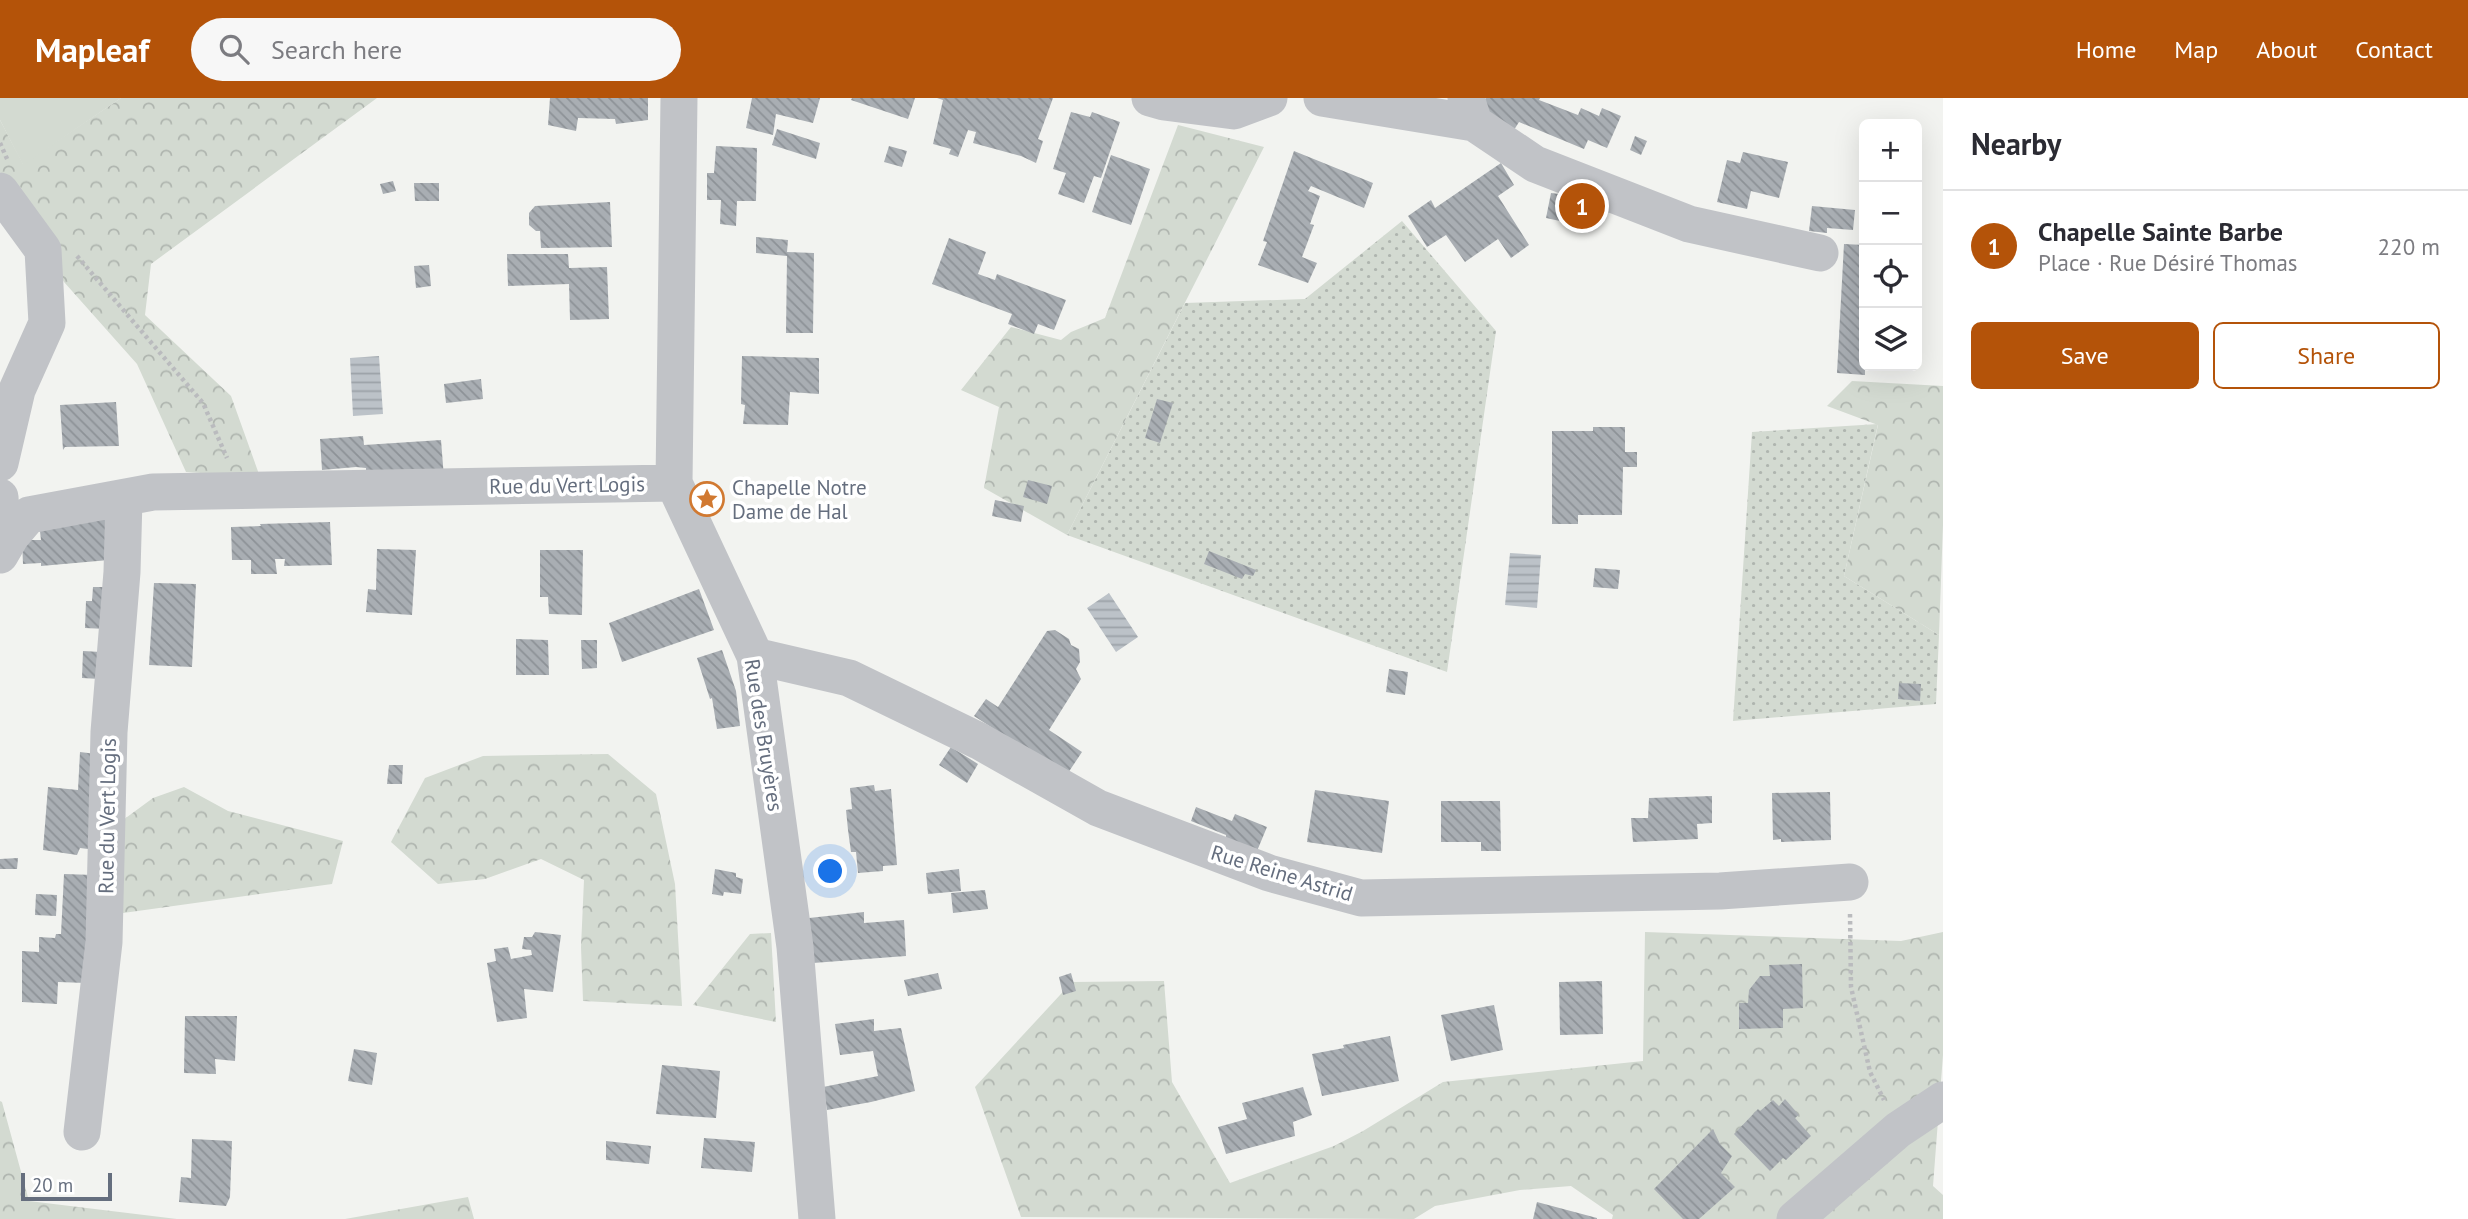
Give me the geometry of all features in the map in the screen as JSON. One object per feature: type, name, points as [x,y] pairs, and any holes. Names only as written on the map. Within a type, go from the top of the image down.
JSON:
[{"type":"street","name":"Rue des Bruyères","points":[[679,98],[674,483],[755,656],[794,947],[817,1219]]},
{"type":"street","points":[[1150,98],[1234,111],[1269,98]]},
{"type":"street","points":[[1322,98],[1470,111],[1535,164],[1689,224],[1821,253]]},
{"type":"street","points":[[0,463],[17,390],[47,323],[43,250],[6,179]]},
{"type":"street","name":"Rue du Vert Logis","points":[[5,546],[29,515],[153,492],[674,483]]},
{"type":"street","name":"Rue du Vert Logis","points":[[0,497],[5,546]]},
{"type":"street","name":"Rue du Vert Logis","points":[[82,1132],[104,942],[109,732],[122,572],[124,499]]},
{"type":"street","name":"Rue Reine Astrid","points":[[755,656],[849,678],[979,741],[1098,808],[1269,873],[1361,898],[1720,891],[1850,882]]},
{"type":"street","points":[[1795,1219],[1898,1130],[1943,1100]]},
{"type":"path","points":[[0,143],[6,179]]},
{"type":"path","points":[[77,256],[203,403],[242,490]]},
{"type":"path","points":[[1850,882],[1851,987],[1870,1072],[1898,1130]]},
{"type":"green space","points":[[0,98],[121,98],[23,165],[0,120]]},
{"type":"green space","points":[[121,98],[377,98],[151,264],[145,315],[231,396],[260,477],[186,472],[137,364],[64,282],[0,172],[0,120],[23,164]]},
{"type":"green space","points":[[1178,125],[1264,147],[1067,535],[984,488],[999,407],[961,390],[1011,327],[1061,340],[1071,332],[1105,318]]},
{"type":"green space","points":[[1402,221],[1496,331],[1447,672],[1067,535],[1185,303],[1305,299]]},
{"type":"green space","points":[[1852,381],[1943,386],[1943,525],[1939,635],[1844,576],[1878,425],[1827,406]]},
{"type":"green space","points":[[1878,424],[1844,576],[1939,635],[1936,704],[1733,721],[1752,432]]},
{"type":"green space","points":[[608,754],[656,794],[675,884],[682,1006],[583,1001],[581,947],[584,880],[541,859],[485,879],[438,884],[391,842],[425,778],[483,756]]},
{"type":"green space","points":[[184,787],[228,811],[343,841],[332,884],[116,914],[123,820],[153,798]]},
{"type":"green space","points":[[1645,932],[1901,941],[1943,932],[1943,1055],[1933,1186],[1943,1195],[1943,1219],[1612,1219],[1613,1215],[1571,1186],[1520,1190],[1435,1206],[1414,1219],[1021,1217],[975,1087],[1072,982],[1164,981],[1172,1082],[1230,1183],[1334,1146],[1443,1082],[1643,1061]]},
{"type":"green space","points":[[771,933],[776,1022],[693,1005],[750,934]]},
{"type":"green space","points":[[0,1101],[29,1201],[177,1219],[0,1219]]},
{"type":"green space","points":[[468,1197],[474,1219],[345,1219]]},
{"type":"shaded area","points":[[379,356],[383,414],[353,416],[350,358]]},
{"type":"shaded area","points":[[1510,553],[1541,555],[1537,608],[1505,605]]},
{"type":"shaded area","points":[[1109,593],[1138,637],[1116,652],[1087,608]]},
{"type":"building","points":[[550,98],[648,98],[648,120],[616,124],[615,119],[578,118],[576,131],[548,125]]},
{"type":"building","points":[[752,98],[820,98],[813,123],[776,114],[773,135],[746,128]]},
{"type":"building","points":[[915,98],[908,119],[851,100]]},
{"type":"building","points":[[937,98],[1053,98],[1038,139],[1043,141],[1036,163],[1021,156],[973,143],[976,132],[968,130],[958,157],[949,154],[951,149],[933,144],[943,100]]},
{"type":"building","points":[[1486,98],[1540,98],[1539,100],[1578,115],[1581,108],[1599,116],[1602,108],[1621,116],[1607,148],[1588,140],[1584,149],[1519,122],[1514,130],[1477,111]]},
{"type":"building","points":[[1071,112],[1090,117],[1092,112],[1120,122],[1101,178],[1094,176],[1084,203],[1058,194],[1066,173],[1053,169]]},
{"type":"building","points":[[777,129],[820,143],[816,159],[772,145]]},
{"type":"building","points":[[1635,136],[1647,141],[1641,155],[1630,150]]},
{"type":"building","points":[[716,146],[757,148],[756,201],[737,201],[736,226],[720,224],[721,200],[707,200],[707,173],[714,173]]},
{"type":"building","points":[[889,146],[907,151],[902,167],[884,162]]},
{"type":"building","points":[[1294,151],[1373,183],[1364,208],[1311,186],[1308,191],[1320,196],[1310,224],[1314,225],[1302,257],[1317,263],[1308,283],[1258,265],[1267,242],[1263,241]]},
{"type":"building","points":[[1743,152],[1788,162],[1779,198],[1751,191],[1747,209],[1717,202],[1727,160],[1740,163]]},
{"type":"building","points":[[1111,155],[1150,169],[1131,225],[1092,212]]},
{"type":"building","points":[[1501,163],[1514,185],[1498,196],[1529,245],[1511,258],[1498,239],[1465,262],[1446,235],[1427,247],[1408,216],[1431,200],[1435,208]]},
{"type":"building","points":[[393,181],[396,191],[383,194],[380,184]]},
{"type":"building","points":[[414,183],[439,183],[439,201],[415,201]]},
{"type":"building","points":[[1551,193],[1567,195],[1560,221],[1546,218]]},
{"type":"building","points":[[1575,196],[1594,201],[1588,219],[1571,215]]},
{"type":"building","points":[[610,202],[612,247],[541,248],[540,231],[529,225],[529,213],[535,206]]},
{"type":"building","points":[[1812,206],[1855,210],[1853,230],[1827,228],[1827,233],[1809,231]]},
{"type":"building","points":[[756,237],[788,240],[787,252],[814,253],[813,333],[786,333],[787,256],[756,253]]},
{"type":"building","points":[[949,238],[986,252],[978,274],[995,280],[997,274],[1066,300],[1054,330],[1038,324],[1034,334],[1008,324],[1012,314],[932,284]]},
{"type":"building","points":[[1844,244],[1859,245],[1859,371],[1865,371],[1865,375],[1837,373]]},
{"type":"building","points":[[507,254],[568,254],[569,268],[607,267],[609,319],[570,320],[569,284],[508,286]]},
{"type":"building","points":[[429,265],[431,286],[416,288],[414,266]]},
{"type":"building","points":[[742,356],[819,358],[819,394],[790,392],[788,425],[743,424],[745,405],[741,404]]},
{"type":"building","points":[[481,379],[483,399],[446,403],[444,384]]},
{"type":"building","points":[[1157,399],[1173,403],[1160,443],[1145,438]]},
{"type":"building","points":[[116,402],[119,446],[65,447],[63,450],[60,405]]},
{"type":"building","points":[[1593,427],[1625,427],[1625,452],[1637,452],[1637,467],[1623,467],[1622,515],[1578,515],[1578,524],[1552,524],[1552,431],[1593,431]]},
{"type":"building","points":[[363,436],[364,445],[441,440],[444,478],[366,477],[366,468],[356,467],[322,470],[320,439]]},
{"type":"building","points":[[1028,480],[1052,486],[1047,504],[1023,497]]},
{"type":"building","points":[[995,500],[1024,506],[1021,522],[992,516]]},
{"type":"building","points":[[106,517],[109,560],[41,566],[41,563],[23,564],[22,540],[41,540],[39,523]]},
{"type":"building","points":[[330,522],[332,565],[284,566],[285,559],[275,559],[277,574],[251,574],[251,560],[232,560],[231,527]]},
{"type":"building","points":[[377,549],[416,550],[412,615],[366,612],[368,589],[376,590]]},
{"type":"building","points":[[540,550],[583,550],[582,615],[549,614],[548,597],[540,597]]},
{"type":"building","points":[[1209,551],[1256,570],[1253,576],[1245,574],[1242,579],[1204,564]]},
{"type":"building","points":[[1595,568],[1620,570],[1618,589],[1593,587]]},
{"type":"building","points":[[154,583],[196,584],[192,667],[149,665]]},
{"type":"building","points":[[93,587],[108,587],[106,629],[85,628],[86,601],[92,601]]},
{"type":"building","points":[[699,589],[714,630],[622,662],[609,623]]},
{"type":"building","points":[[1055,630],[1079,649],[1080,662],[1076,669],[1081,679],[1049,730],[1082,752],[1066,776],[974,716],[986,699],[998,707],[1047,631]]},
{"type":"building","points":[[516,639],[548,640],[549,675],[516,675]]},
{"type":"building","points":[[581,640],[597,640],[597,668],[582,669]]},
{"type":"building","points":[[722,650],[736,691],[740,726],[717,729],[712,698],[710,699],[697,658]]},
{"type":"building","points":[[83,651],[101,652],[100,679],[82,678]]},
{"type":"building","points":[[1389,669],[1408,672],[1405,695],[1386,692]]},
{"type":"building","points":[[1899,683],[1921,684],[1920,701],[1898,699]]},
{"type":"building","points":[[951,747],[978,764],[967,783],[939,765]]},
{"type":"building","points":[[80,752],[96,754],[96,792],[88,849],[80,848],[77,855],[43,850],[48,787],[78,790]]},
{"type":"building","points":[[389,765],[403,765],[402,784],[387,784]]},
{"type":"building","points":[[874,785],[875,791],[891,789],[897,865],[883,866],[883,871],[858,873],[856,852],[851,852],[846,810],[852,809],[850,788]]},
{"type":"building","points":[[1315,790],[1389,801],[1382,853],[1307,842]]},
{"type":"building","points":[[1830,792],[1831,840],[1773,840],[1772,793]]},
{"type":"building","points":[[1712,796],[1712,823],[1697,824],[1698,839],[1633,842],[1631,818],[1648,818],[1649,798]]},
{"type":"building","points":[[1441,801],[1500,801],[1501,851],[1481,851],[1481,842],[1441,842]]},
{"type":"building","points":[[1196,807],[1232,821],[1235,814],[1267,827],[1257,851],[1191,821]]},
{"type":"building","points":[[18,858],[17,869],[0,869],[0,859]]},
{"type":"building","points":[[715,869],[736,873],[736,877],[743,879],[741,894],[712,894]]},
{"type":"building","points":[[959,869],[961,891],[928,894],[926,873]]},
{"type":"building","points":[[64,874],[94,875],[86,983],[58,982],[57,1004],[22,1002],[22,951],[39,952],[39,937],[55,938],[56,934],[61,934]]},
{"type":"building","points":[[985,890],[988,909],[953,913],[951,893]]},
{"type":"building","points":[[36,894],[57,895],[56,916],[35,915]]},
{"type":"building","points":[[864,912],[864,923],[904,920],[906,956],[813,963],[809,918]]},
{"type":"building","points":[[535,932],[561,935],[553,992],[524,989],[527,1018],[497,1022],[487,963],[496,961],[494,949],[508,947],[511,959],[532,955],[531,950],[522,949],[524,937],[532,937]]},
{"type":"building","points":[[1802,964],[1803,1008],[1783,1009],[1783,1028],[1739,1029],[1739,1003],[1748,1003],[1749,990],[1760,976],[1770,976],[1769,965]]},
{"type":"building","points":[[938,973],[942,989],[908,996],[904,980]]},
{"type":"building","points":[[1071,973],[1076,991],[1063,995],[1059,977]]},
{"type":"building","points":[[1602,981],[1603,1034],[1560,1035],[1559,982]]},
{"type":"building","points":[[1494,1005],[1503,1050],[1451,1061],[1441,1015]]},
{"type":"building","points":[[185,1016],[237,1016],[235,1061],[215,1059],[216,1074],[184,1073]]},
{"type":"building","points":[[874,1019],[874,1031],[901,1028],[915,1091],[827,1110],[823,1087],[878,1076],[873,1051],[840,1055],[835,1024]]},
{"type":"building","points":[[1390,1036],[1399,1081],[1322,1096],[1312,1054]]},
{"type":"building","points":[[354,1049],[377,1053],[372,1085],[348,1081]]},
{"type":"building","points":[[662,1065],[720,1071],[716,1118],[656,1114]]},
{"type":"building","points":[[1303,1087],[1312,1115],[1293,1122],[1295,1136],[1226,1154],[1218,1127],[1247,1119],[1242,1103]]},
{"type":"building","points":[[1785,1099],[1799,1115],[1795,1118],[1811,1136],[1770,1171],[1734,1134],[1758,1109],[1760,1111],[1773,1100],[1779,1106]]},
{"type":"building","points":[[1713,1129],[1720,1144],[1732,1156],[1721,1173],[1735,1187],[1699,1219],[1683,1219],[1654,1189]]},
{"type":"building","points":[[704,1138],[755,1142],[752,1172],[701,1168]]},
{"type":"building","points":[[192,1139],[232,1141],[230,1197],[226,1206],[179,1202],[181,1177],[191,1178]]},
{"type":"building","points":[[606,1141],[651,1146],[649,1164],[606,1160]]},
{"type":"building","points":[[1537,1202],[1597,1218],[1597,1219],[1533,1219]]},
{"type":"place","name":"Chapelle Sainte Barbe","points":[[1582,206]]},
{"type":"place","name":"Chapelle Notre Dame de Hal","points":[[707,499]]}]
